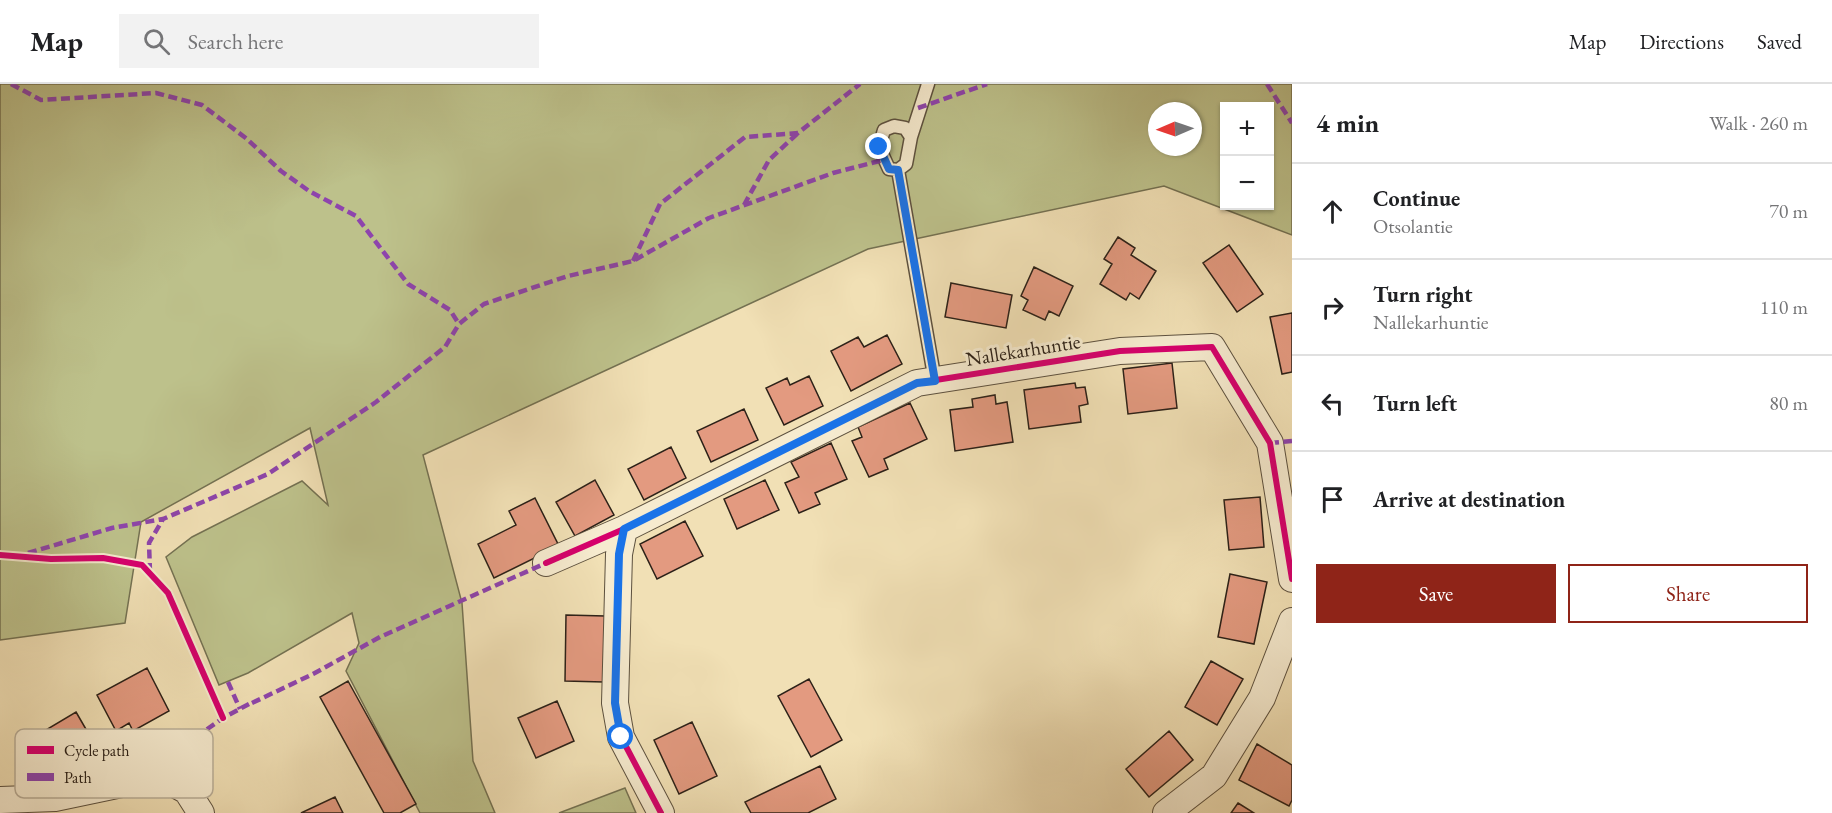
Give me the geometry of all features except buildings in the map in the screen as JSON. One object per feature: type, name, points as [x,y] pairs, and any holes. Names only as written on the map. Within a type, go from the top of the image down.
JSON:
[{"type":"street","name":"Nallekarhuntie","points":[[546,563],[624,529],[917,383],[1120,351],[1212,347],[1270,444],[1292,579]]},
{"type":"street","points":[[624,529],[619,554],[615,703],[621,737],[661,813]]},
{"type":"street","points":[[1166,813],[1214,776],[1262,698],[1292,621]]},
{"type":"street","points":[[0,800],[55,798]]},
{"type":"street","points":[[191,798],[201,813]]},
{"type":"lane","points":[[911,137],[905,128],[894,126],[884,130],[879,147],[889,169],[898,170],[906,164],[911,137],[928,84]]},
{"type":"lane","points":[[898,170],[935,381]]},
{"type":"green space","points":[[0,84],[1292,84],[1292,235],[1227,210],[1274,210],[1274,102],[1220,102],[1220,207],[1164,186],[868,249],[423,455],[462,603],[473,761],[495,813],[420,813],[346,671],[359,643],[352,613],[248,673],[219,685],[166,557],[192,537],[302,481],[328,505],[310,428],[141,522],[125,623],[0,640]]},
{"type":"green space","points":[[625,788],[636,813],[559,813]]},
{"type":"marked path","points":[[11,84],[41,100],[156,93],[202,105],[247,139],[281,171],[309,191],[356,216],[408,284],[450,310],[459,324]]},
{"type":"marked path","points":[[633,261],[660,204],[745,137],[798,133],[860,84]]},
{"type":"marked path","points":[[918,108],[987,84]]},
{"type":"marked path","points":[[1267,84],[1292,123]]},
{"type":"marked path","points":[[744,205],[769,160],[798,133]]},
{"type":"marked path","points":[[28,553],[112,528],[163,519],[268,474],[376,402],[445,347],[459,324],[484,304],[568,276],[633,261],[709,218],[833,173],[883,160]]},
{"type":"marked path","points":[[1270,443],[1292,441]]},
{"type":"marked path","points":[[150,572],[149,543],[163,519]]},
{"type":"marked path","points":[[252,703],[313,674],[380,637],[546,563]]},
{"type":"marked path","points":[[228,682],[240,709]]},
{"type":"marked path","points":[[207,729],[249,704]]},
{"type":"cycle path","points":[[546,563],[624,529],[917,383],[1120,351],[1212,347],[1270,443],[1292,579]]},
{"type":"cycle path","points":[[624,529],[619,554],[615,703],[621,737],[661,813]]},
{"type":"cycle path","points":[[0,555],[51,559],[103,558],[142,565],[168,593],[223,718]]},
{"type":"route","points":[[621,737],[615,703],[619,554],[624,529],[917,383],[935,381],[898,170],[889,169],[879,147]]}]
